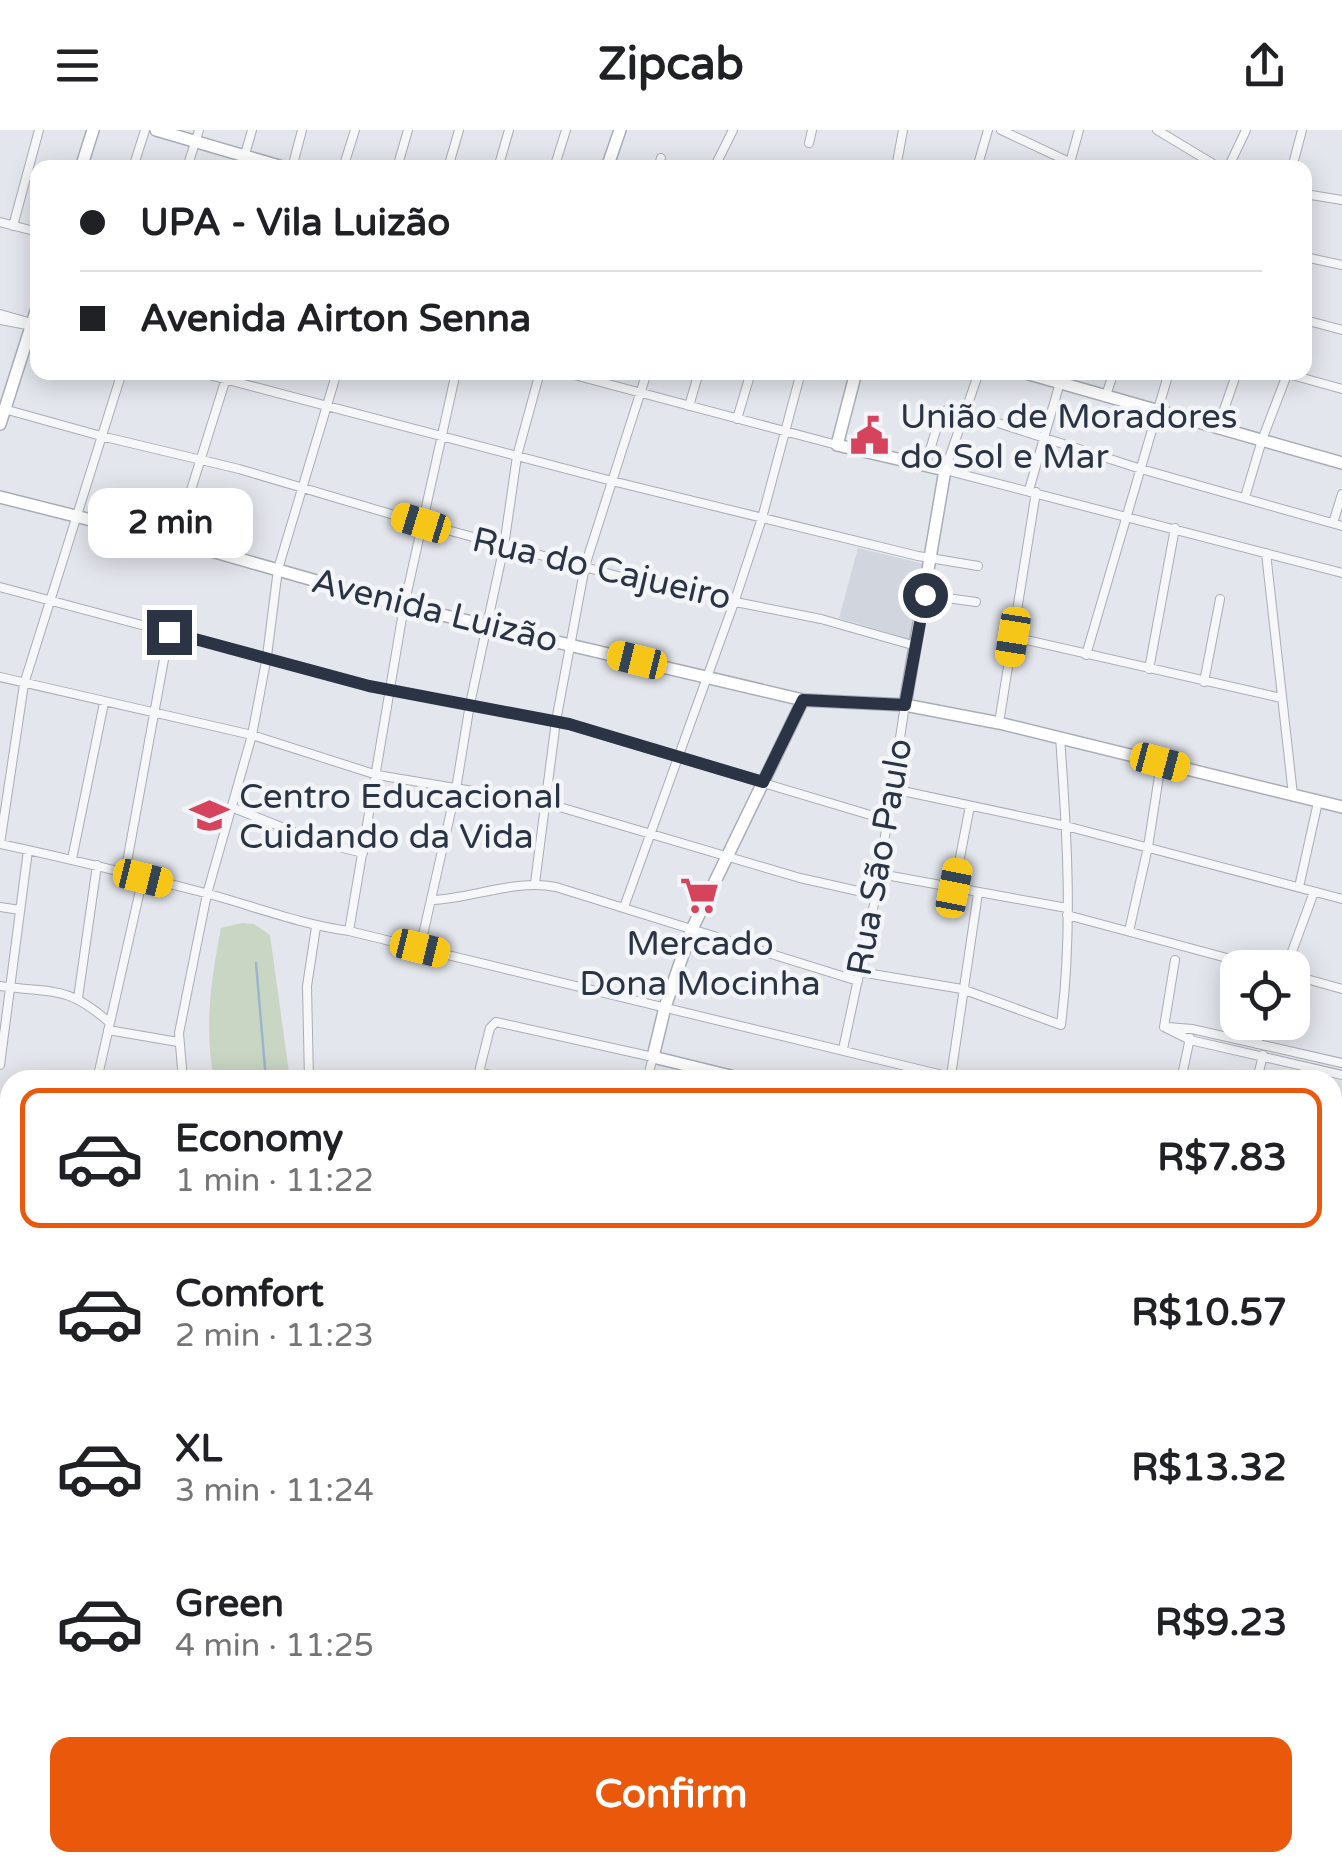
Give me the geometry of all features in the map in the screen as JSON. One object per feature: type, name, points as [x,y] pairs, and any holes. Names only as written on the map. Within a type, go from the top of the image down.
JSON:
[{"type":"street","points":[[31,160],[39,130]]},
{"type":"street","points":[[83,160],[93,130]]},
{"type":"street","points":[[135,160],[144,130]]},
{"type":"street","points":[[156,130],[197,136],[239,160]]},
{"type":"street","points":[[244,160],[252,130]]},
{"type":"street","points":[[292,160],[302,130]]},
{"type":"street","points":[[346,160],[355,130]]},
{"type":"street","points":[[399,160],[408,130]]},
{"type":"street","points":[[450,160],[459,130]]},
{"type":"street","points":[[500,160],[509,130]]},
{"type":"street","points":[[557,160],[566,130]]},
{"type":"street","points":[[610,160],[620,130]]},
{"type":"street","points":[[718,160],[733,130]]},
{"type":"street","points":[[810,143],[812,130]]},
{"type":"street","points":[[897,160],[903,130]]},
{"type":"street","points":[[979,160],[988,130]]},
{"type":"street","points":[[1001,130],[1060,160]]},
{"type":"street","points":[[1071,160],[1079,130]]},
{"type":"street","points":[[1157,130],[1207,160]]},
{"type":"street","points":[[1232,160],[1246,130]]},
{"type":"street","points":[[1294,160],[1302,130]]},
{"type":"street","points":[[190,160],[197,136]]},
{"type":"street","points":[[12,226],[30,162]]},
{"type":"street","points":[[1312,195],[1342,200]]},
{"type":"street","points":[[0,222],[30,230]]},
{"type":"street","points":[[1312,259],[1342,265]]},
{"type":"street","points":[[0,317],[30,326]]},
{"type":"street","points":[[1312,323],[1342,330]]},
{"type":"street","points":[[0,424],[2,408],[30,337]]},
{"type":"street","points":[[119,380],[24,684],[0,844],[97,865],[316,927],[349,930],[926,1070]]},
{"type":"street","points":[[175,541],[226,380]]},
{"type":"street","points":[[240,380],[326,407],[612,481],[978,566]]},
{"type":"street","points":[[182,1070],[178,1042],[206,894],[252,735],[278,569],[334,380]]},
{"type":"street","points":[[349,930],[404,606],[454,380]]},
{"type":"street","points":[[420,948],[504,546],[517,456],[538,380]]},
{"type":"street","points":[[604,380],[836,445],[1033,491],[1342,573]]},
{"type":"street","points":[[535,883],[556,721],[585,566],[645,380]]},
{"type":"street","points":[[689,406],[697,380]]},
{"type":"street","points":[[737,419],[748,380]]},
{"type":"street","points":[[624,906],[735,600],[762,518],[799,380]]},
{"type":"street","points":[[836,445],[854,380]]},
{"type":"street","name":"Rua São Paulo","points":[[842,1049],[880,874],[945,470],[976,380]]},
{"type":"street","points":[[999,723],[1042,438],[1060,380]]},
{"type":"street","points":[[1066,380],[1106,396],[1342,463]]},
{"type":"street","points":[[1106,396],[1111,380]]},
{"type":"street","points":[[1086,655],[1167,380]]},
{"type":"street","points":[[1218,427],[1235,380]]},
{"type":"street","points":[[1245,497],[1285,380]]},
{"type":"street","points":[[1312,380],[1342,389]]},
{"type":"street","name":"Rua do Cajueiro","points":[[2,408],[202,459],[655,586],[821,618],[916,646]]},
{"type":"street","points":[[925,466],[941,414],[947,410],[1337,525],[1342,494]]},
{"type":"street","name":"Avenida Luizão","points":[[0,498],[175,541],[404,606],[803,700],[905,705],[999,723],[1342,807]]},
{"type":"street","points":[[1149,670],[1175,528]]},
{"type":"street","points":[[1266,552],[1292,795]]},
{"type":"street","points":[[0,587],[390,690],[556,721],[887,820]]},
{"type":"street","points":[[925,595],[976,602]]},
{"type":"street","points":[[1204,682],[1220,598]]},
{"type":"street","points":[[125,873],[169,632]]},
{"type":"street","points":[[1013,637],[1281,698]]},
{"type":"street","points":[[0,677],[252,735],[376,775],[546,803],[800,878],[876,896]]},
{"type":"street","points":[[650,1070],[665,1008],[691,931],[803,700]]},
{"type":"street","points":[[72,859],[104,702]]},
{"type":"street","points":[[433,900],[466,898],[535,883],[573,890],[691,931],[859,976],[962,989],[1061,1024],[1068,968],[1060,737]]},
{"type":"street","points":[[1129,931],[1148,847],[1160,762]]},
{"type":"street","points":[[0,768],[10,771]]},
{"type":"street","points":[[892,789],[1066,826],[1342,899]]},
{"type":"street","points":[[1298,887],[1318,802]]},
{"type":"street","points":[[954,888],[970,806]]},
{"type":"street","points":[[231,808],[319,842],[363,853]]},
{"type":"street","points":[[0,1063],[5,987],[28,850]]},
{"type":"street","points":[[78,998],[97,865]]},
{"type":"street","points":[[880,874],[1067,911],[1220,956]]},
{"type":"street","points":[[99,1070],[143,878]]},
{"type":"street","points":[[1293,950],[1314,892]]},
{"type":"street","points":[[951,1070],[978,893]]},
{"type":"street","points":[[0,907],[20,910]]},
{"type":"street","points":[[309,1070],[308,986],[316,927]]},
{"type":"street","points":[[1164,1026],[1175,960]]},
{"type":"street","points":[[1310,980],[1342,988]]},
{"type":"street","points":[[5,987],[62,992],[78,998],[109,1026],[178,1042]]},
{"type":"street","points":[[480,1070],[490,1028],[500,1023],[706,1070]]},
{"type":"street","points":[[1164,1026],[1339,1063]]},
{"type":"street","points":[[1164,1026],[1190,1040],[1312,1070]]},
{"type":"street","points":[[1183,1070],[1192,1029]]},
{"type":"street","points":[[1260,1070],[1261,1040]]},
{"type":"shaded area","points":[[858,548],[924,564],[912,640],[839,618]]},
{"type":"green space","points":[[254,924],[270,935],[289,1070],[212,1070],[209,1022],[221,928]]},
{"type":"waterway","points":[[256,963],[265,1070]]},
{"type":"place","name":"União de Moradores do Sol e Mar","points":[[870,436]]},
{"type":"place","name":"Centro Educacional Cuidando da Vida","points":[[209,816]]},
{"type":"place","name":"Mercado Dona Mocinha","points":[[700,896]]},
{"type":"route","points":[[169,632],[369,686],[569,724],[763,782],[803,700],[905,705],[925,595]]}]
